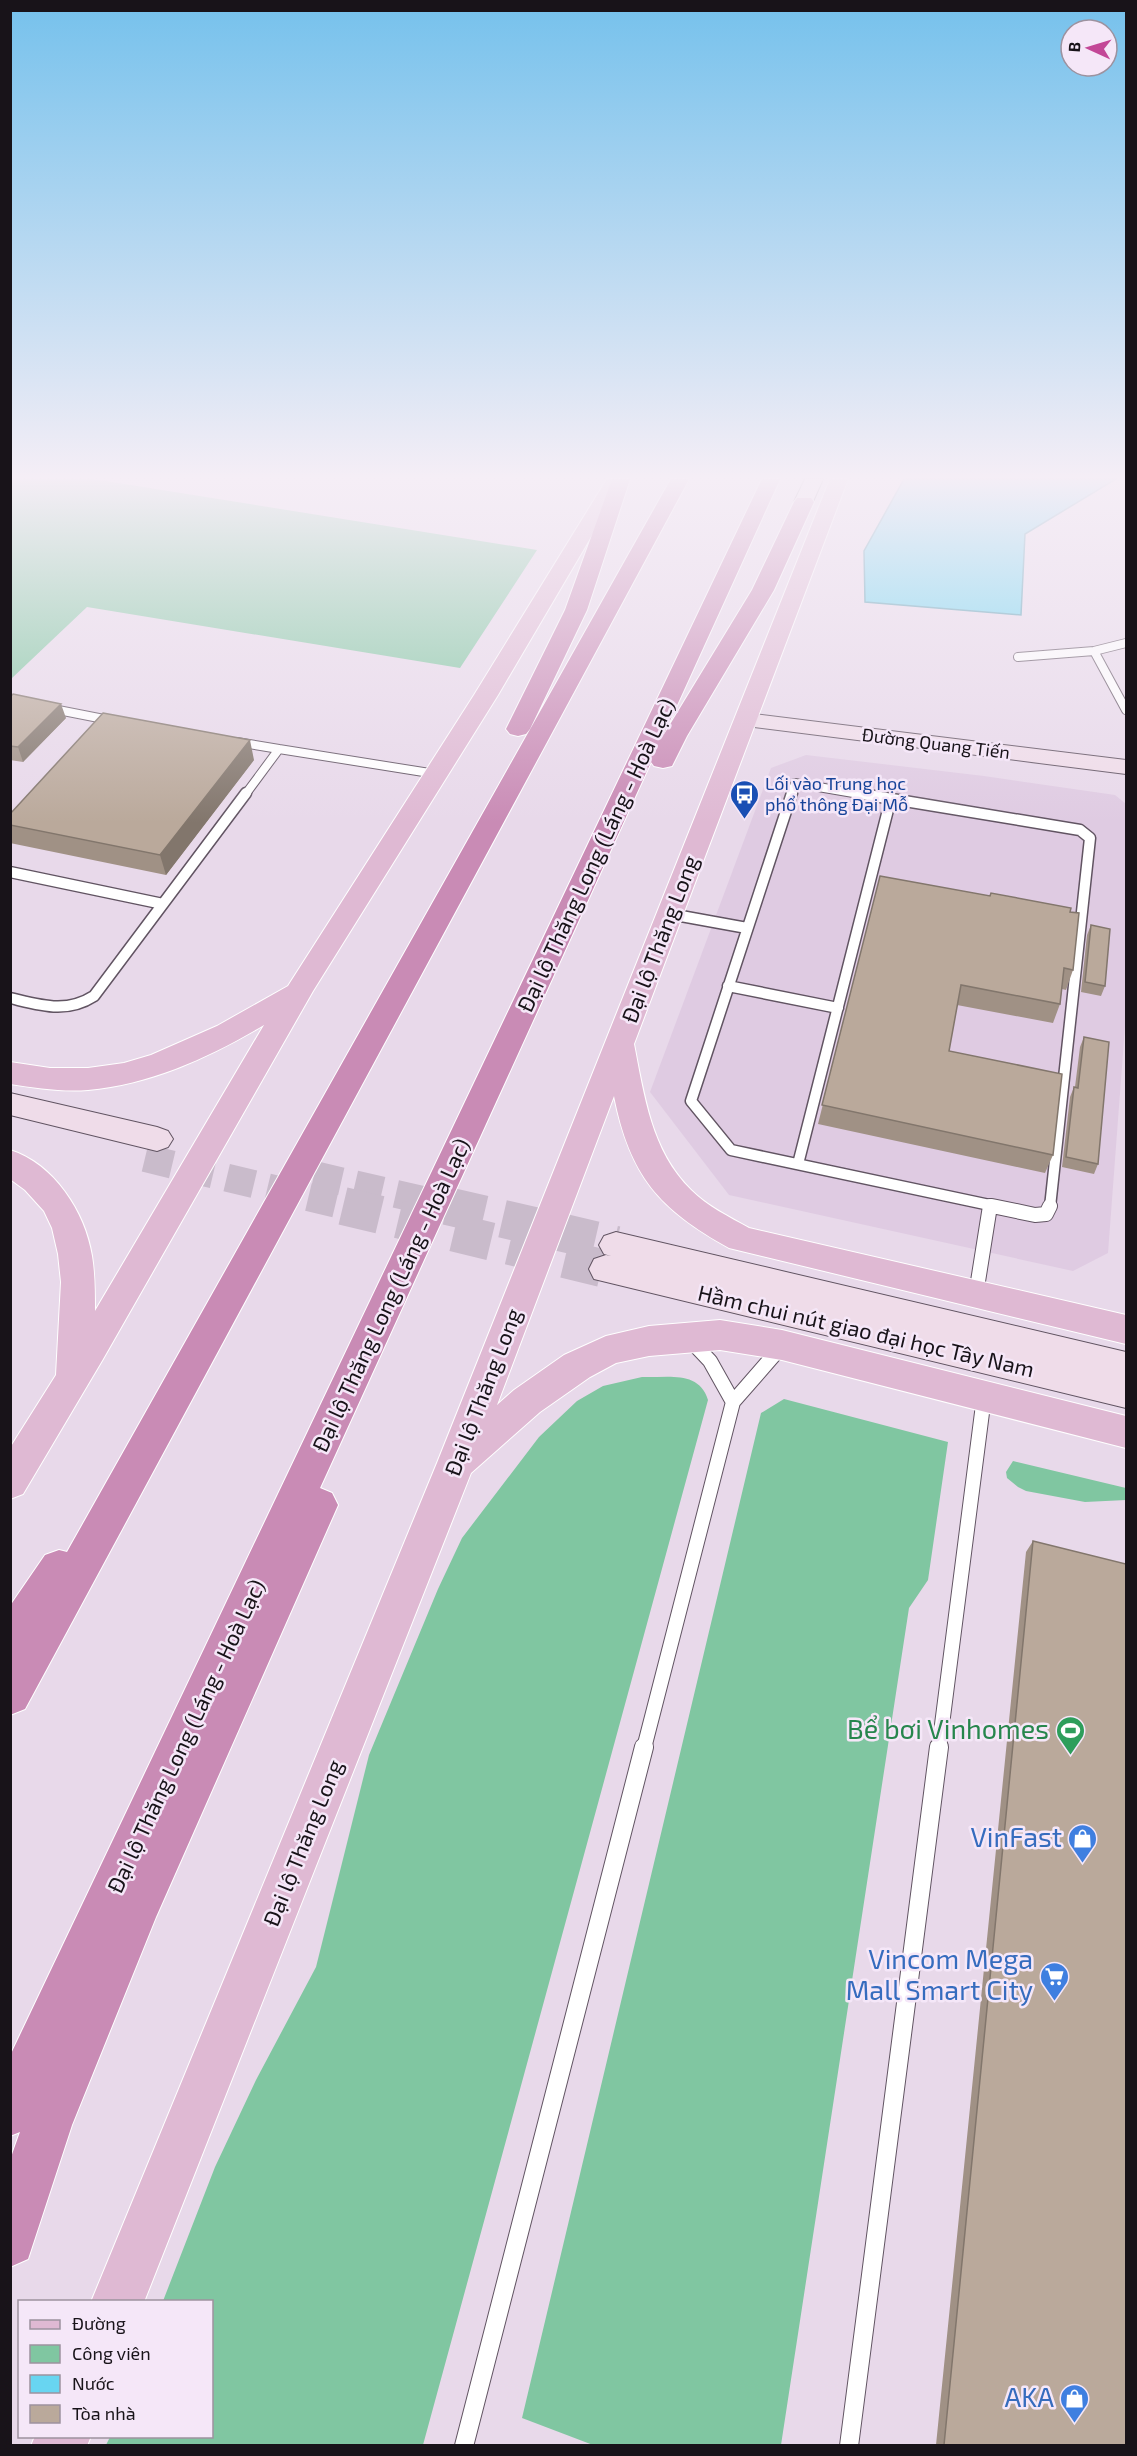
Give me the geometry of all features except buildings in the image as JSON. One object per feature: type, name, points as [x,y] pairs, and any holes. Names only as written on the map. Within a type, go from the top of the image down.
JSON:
[{"type":"highway","points":[[359,1059],[399,955],[480,810],[576,610],[581,594]]},
{"type":"highway","points":[[10,1694],[617,594]]},
{"type":"highway","name":"Đại lộ Thăng Long (Láng - Hoà Lạc)","points":[[10,2111],[718,594]]},
{"type":"highway","points":[[463,1142],[564,960],[675,736],[761,594]]},
{"type":"highway","points":[[10,2241],[47,2125],[138,1905],[335,1468],[377,1326]]},
{"type":"highway","points":[[10,1646],[30,1609],[156,1429]]},
{"type":"main road","points":[[10,1482],[70,1384],[300,989],[547,594]]},
{"type":"main road","name":"Đại lộ Thăng Long","points":[[117,2300],[456,1463],[794,594]]},
{"type":"main road","points":[[10,1073],[58,1081],[111,1078],[131,1074],[202,1048],[300,989]]},
{"type":"main road","points":[[619,1043],[636,1129],[652,1163],[673,1193],[706,1220],[741,1239],[1126,1330]]},
{"type":"main road","points":[[10,1162],[45,1188],[60,1207],[71,1232],[78,1267],[79,1305],[70,1384]]},
{"type":"main road","points":[[456,1463],[527,1401],[577,1366],[618,1346],[720,1335],[782,1345],[1126,1432]]},
{"type":"street","name":"Đường Quang Tiến","points":[[746,720],[1126,767]]},
{"type":"street","points":[[10,1104],[151,1149],[10,1126]]},
{"type":"street","name":"Hầm chui nút giao đại học Tây Nam","points":[[1126,1367],[611,1257],[1126,1393]]},
{"type":"lane","points":[[1018,657],[1094,651],[1126,643]]},
{"type":"lane","points":[[1094,651],[1126,710]]},
{"type":"lane","points":[[43,708],[120,722]]},
{"type":"lane","points":[[101,728],[108,720]]},
{"type":"lane","points":[[222,739],[436,774]]},
{"type":"lane","points":[[10,998],[66,1010],[83,1005],[94,996],[279,749]]},
{"type":"lane","points":[[795,783],[1080,830],[1090,838],[1050,1208],[1046,1214],[990,1205],[731,1150],[691,1101],[747,928],[795,783]]},
{"type":"lane","points":[[798,1164],[891,798]]},
{"type":"lane","points":[[10,872],[163,904]]},
{"type":"lane","points":[[670,914],[747,928]]},
{"type":"lane","points":[[728,986],[838,1008]]},
{"type":"lane","points":[[976,1294],[990,1205]]},
{"type":"lane","points":[[688,1338],[710,1361],[734,1402]]},
{"type":"lane","points":[[464,2445],[734,1402],[782,1345]]},
{"type":"lane","points":[[849,2445],[984,1397]]},
{"type":"shaded area","points":[[806,755],[984,776],[1115,795],[1126,804],[1126,1013],[1108,1253],[1073,1271],[729,1195],[650,1092],[771,768]]},
{"type":"green space","points":[[11,594],[509,594],[460,668],[87,607],[11,679]]},
{"type":"green space","points":[[642,1377],[681,1378],[698,1384],[704,1390],[708,1400],[423,2445],[106,2445],[110,2438],[213,2438],[213,2300],[163,2300],[215,2167],[256,2080],[316,1967],[369,1755],[438,1589],[462,1538],[539,1437],[577,1401],[603,1386]]},
{"type":"green space","points":[[784,1399],[948,1442],[928,1580],[909,1608],[781,2445],[593,2445],[522,2418],[761,1413]]},
{"type":"green space","points":[[1013,1461],[1126,1488],[1126,1500],[1085,1502],[1026,1491],[1007,1478],[1006,1472]]},
{"type":"water","points":[[865,594],[1022,594],[1021,615],[865,602]]},
{"type":"tunnel","points":[[145,1158],[350,1207]]},
{"type":"tunnel","points":[[314,1175],[453,1207]]},
{"type":"tunnel","points":[[343,1206],[606,1269]]},
{"type":"tunnel","points":[[447,1206],[616,1245]]},
{"type":"place","name":"Lối vào Trung học phổ thông Đại Mỗ","points":[[744,820]]},
{"type":"place","name":"Bể bơi Vinhomes","points":[[1070,1756]]},
{"type":"place","name":"VinFast","points":[[1083,1864]]},
{"type":"place","name":"Vincom Mega Mall Smart City","points":[[1054,2002]]},
{"type":"place","name":"AKA","points":[[1075,2424]]}]
